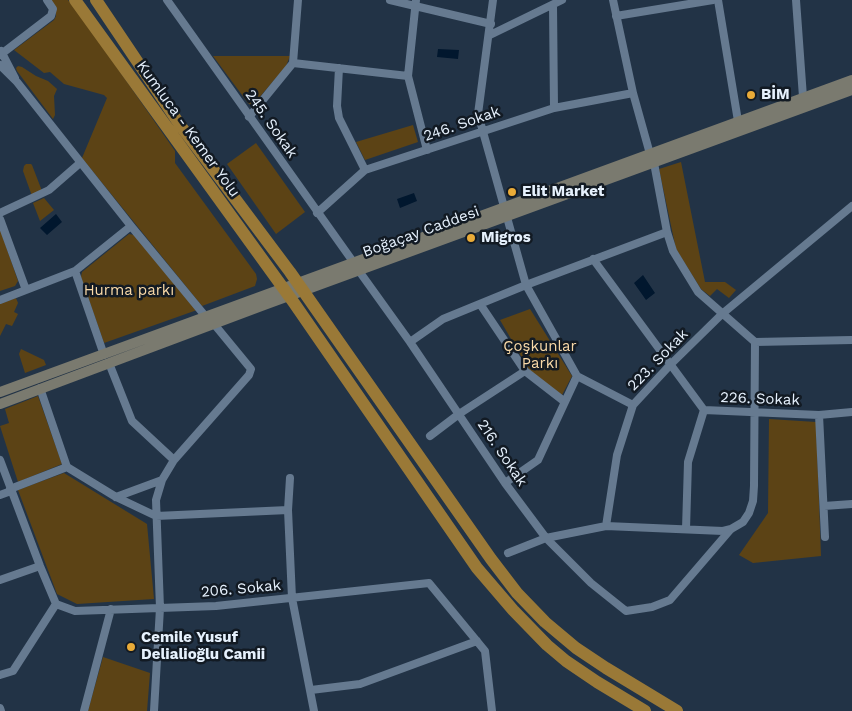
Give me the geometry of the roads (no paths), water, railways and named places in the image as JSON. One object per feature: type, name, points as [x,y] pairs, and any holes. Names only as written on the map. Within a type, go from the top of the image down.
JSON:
[{"type":"highway","name":"Kumluca - Kemer Yolu","points":[[75,0],[294,303],[477,568],[513,610],[548,645],[597,682],[645,711]]},
{"type":"highway","name":"Kumluca - Kemer Yolu","points":[[96,0],[180,125],[309,298],[491,559],[517,593],[545,622],[576,648],[677,711]]},
{"type":"main road","name":"Boğaçay Caddesi","points":[[652,158],[738,121],[852,80]]},
{"type":"main road","name":"Boğaçay Caddesi","points":[[0,392],[214,324],[356,267],[506,211],[652,158],[852,90]]},
{"type":"main road","name":"Boğaçay Caddesi","points":[[0,404],[206,317],[356,267]]},
{"type":"street","points":[[17,82],[1,52],[51,16],[53,9],[47,0]]},
{"type":"street","name":"245. Sokak","points":[[167,0],[356,267]]},
{"type":"street","points":[[249,118],[293,63],[298,0]]},
{"type":"street","points":[[390,0],[415,3],[490,24]]},
{"type":"street","points":[[493,0],[490,35],[478,114],[526,285],[577,376],[633,405]]},
{"type":"street","points":[[490,35],[562,0]]},
{"type":"street","points":[[613,0],[633,93],[652,158],[667,232],[673,252],[698,292],[755,342],[852,340]]},
{"type":"street","points":[[616,16],[713,0]]},
{"type":"street","points":[[718,0],[738,121]]},
{"type":"street","points":[[796,0],[804,97]]},
{"type":"street","points":[[415,3],[408,76],[427,150]]},
{"type":"street","points":[[553,5],[554,108]]},
{"type":"street","points":[[293,63],[408,76]]},
{"type":"street","points":[[0,65],[17,82],[80,163],[206,317]]},
{"type":"street","points":[[339,68],[337,106],[339,118],[365,170]]},
{"type":"street","name":"246. Sokak","points":[[317,213],[365,170],[554,108],[633,93]]},
{"type":"street","points":[[0,213],[45,193],[80,163]]},
{"type":"street","name":"223. Sokak","points":[[606,526],[617,456],[633,405],[722,314],[852,206]]},
{"type":"street","points":[[0,219],[26,290]]},
{"type":"street","points":[[0,300],[75,270],[131,226]]},
{"type":"street","points":[[410,342],[443,319],[526,285],[667,232]]},
{"type":"street","name":"226. Sokak","points":[[593,259],[704,410],[819,415],[852,412]]},
{"type":"street","name":"216. Sokak","points":[[356,267],[410,342],[505,483],[546,538],[591,583],[626,611],[652,607],[670,600],[731,529]]},
{"type":"street","points":[[75,270],[107,359],[132,420],[174,460]]},
{"type":"street","points":[[480,304],[525,370],[565,402]]},
{"type":"street","points":[[154,711],[160,608],[156,500],[162,480],[174,460],[249,376],[251,369],[214,324]]},
{"type":"street","points":[[508,553],[546,538],[606,526],[723,531],[743,522],[749,513],[753,501],[755,342]]},
{"type":"street","points":[[430,436],[459,414],[525,370]]},
{"type":"street","points":[[505,483],[538,460],[577,376]]},
{"type":"street","points":[[40,388],[67,467],[116,497],[156,516],[288,510]]},
{"type":"street","points":[[686,529],[688,462],[704,410]]},
{"type":"street","points":[[819,415],[825,537]]},
{"type":"street","points":[[0,460],[56,604],[13,670],[0,675]]},
{"type":"street","points":[[0,495],[67,467]]},
{"type":"street","points":[[290,478],[288,510],[292,598],[314,711]]},
{"type":"street","points":[[116,497],[162,480]]},
{"type":"street","points":[[824,506],[852,504]]},
{"type":"street","points":[[0,580],[40,566]]},
{"type":"street","name":"206. Sokak","points":[[56,604],[75,611],[216,606],[429,583],[477,641]]},
{"type":"street","points":[[84,711],[111,609]]},
{"type":"street","points":[[310,690],[360,684],[477,641],[485,650],[492,711]]},
{"type":"water","points":[[438,49],[459,50],[458,59],[437,57]]},
{"type":"water","points":[[414,193],[417,201],[400,208],[397,199]]},
{"type":"water","points":[[56,214],[62,222],[47,235],[40,228]]},
{"type":"water","points":[[643,275],[655,293],[646,300],[634,283]]},
{"type":"water","points":[[210,649],[210,659],[185,660],[185,651]]},
{"type":"place","name":"BİM","points":[[751,95]]},
{"type":"place","name":"Elit Market","points":[[512,192]]},
{"type":"place","name":"Migros","points":[[471,238]]},
{"type":"place","name":"Cemile Yusuf Delialioğlu Camii","points":[[131,647]]},
{"type":"park label","name":"Hurma parkı","points":[[129,291]]},
{"type":"park label","name":"Çoşkunlar Parkı","points":[[540,356]]}]
